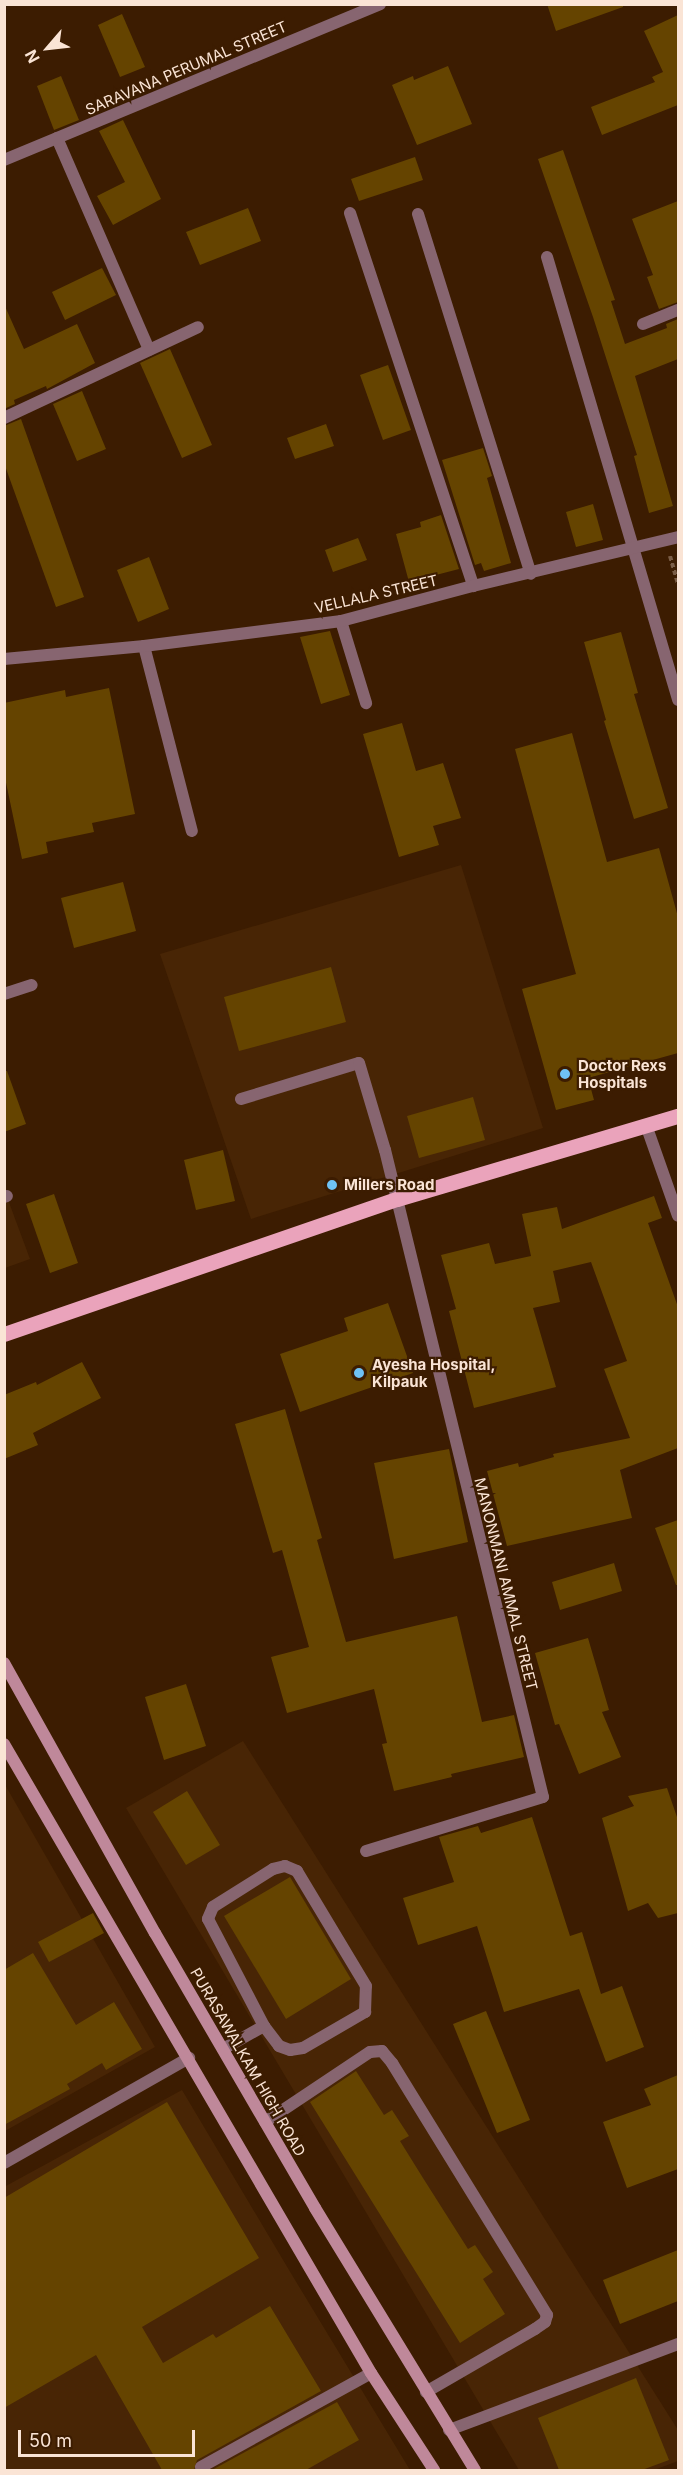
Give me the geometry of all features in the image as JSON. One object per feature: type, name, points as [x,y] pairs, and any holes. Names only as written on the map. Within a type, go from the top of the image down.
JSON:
[{"type":"main road","points":[[4,1334],[397,1199],[678,1116]]},
{"type":"main road","name":"PURASAWALKAM HIGH ROAD","points":[[4,1663],[265,2122],[475,2470]]},
{"type":"main road","points":[[4,1744],[371,2373],[434,2470]]},
{"type":"street","name":"SARAVANA PERUMAL STREET","points":[[5,158],[380,4]]},
{"type":"street","points":[[57,138],[149,350]]},
{"type":"street","points":[[350,213],[473,586]]},
{"type":"street","points":[[418,214],[531,574]]},
{"type":"street","points":[[547,257],[678,700]]},
{"type":"street","points":[[643,324],[678,310]]},
{"type":"street","points":[[4,418],[198,327]]},
{"type":"street","name":"VELLALA STREET","points":[[4,659],[144,646],[341,621],[633,546],[678,537]]},
{"type":"street","points":[[341,621],[366,703]]},
{"type":"street","points":[[144,646],[192,831]]},
{"type":"street","points":[[4,994],[32,986]]},
{"type":"street","points":[[241,1099],[359,1063],[397,1199]]},
{"type":"street","points":[[646,1125],[678,1216]]},
{"type":"street","name":"MANONMANI AMMAL STREET","points":[[366,1851],[543,1797],[397,1199]]},
{"type":"street","points":[[285,1866],[297,1870],[366,1986],[367,2001],[365,2012],[303,2048],[290,2050],[279,2046],[264,2026],[208,1919],[213,1907],[273,1869],[285,1866]]},
{"type":"street","points":[[223,2049],[264,2026]]},
{"type":"street","points":[[265,2122],[370,2052],[382,2051],[399,2073],[547,2315],[545,2322],[536,2329],[426,2392]]},
{"type":"street","points":[[4,2163],[189,2058]]},
{"type":"street","points":[[449,2430],[678,2344]]},
{"type":"street","points":[[201,2467],[371,2373]]},
{"type":"path","points":[[665,541],[678,584]]},
{"type":"shaded area","points":[[461,865],[543,1128],[251,1219],[160,954]]},
{"type":"shaded area","points":[[4,1189],[30,1259],[5,1268],[4,1268]]},
{"type":"shaded area","points":[[243,1741],[678,2430],[678,2461],[654,2470],[519,2470],[126,1808]]},
{"type":"shaded area","points":[[4,1783],[155,2047],[5,2131],[4,2131]]},
{"type":"shaded area","points":[[182,2090],[410,2470],[5,2470],[4,2187]]},
{"type":"building","points":[[547,4],[623,4],[623,7],[556,31]]},
{"type":"building","points":[[122,14],[145,67],[120,77],[98,25]]},
{"type":"building","points":[[678,15],[678,105],[602,135],[591,107],[655,82],[652,77],[663,72],[644,31]]},
{"type":"building","points":[[448,66],[472,124],[417,145],[392,85],[413,76],[414,80]]},
{"type":"building","points":[[61,76],[79,120],[54,130],[37,86]]},
{"type":"building","points":[[123,120],[161,199],[113,225],[97,196],[125,182],[99,131]]},
{"type":"building","points":[[563,150],[615,300],[611,301],[625,344],[667,328],[666,324],[678,319],[678,359],[635,376],[673,506],[649,513],[634,456],[637,455],[593,317],[538,159]]},
{"type":"building","points":[[415,157],[423,180],[359,201],[351,179]]},
{"type":"building","points":[[678,201],[678,302],[659,309],[647,277],[653,275],[632,219]]},
{"type":"building","points":[[248,208],[261,241],[200,265],[186,232]]},
{"type":"building","points":[[102,268],[116,295],[65,320],[52,292]]},
{"type":"building","points":[[4,304],[24,349],[77,324],[95,363],[47,389],[46,386],[14,400],[15,404],[4,409]]},
{"type":"building","points":[[170,349],[212,445],[182,458],[140,363]]},
{"type":"building","points":[[388,365],[411,430],[383,440],[360,375]]},
{"type":"building","points":[[82,391],[106,449],[77,461],[53,404]]},
{"type":"building","points":[[21,419],[84,597],[56,607],[4,463],[4,426]]},
{"type":"building","points":[[326,424],[334,446],[295,459],[287,438]]},
{"type":"building","points":[[483,448],[492,476],[487,478],[511,563],[484,571],[481,563],[475,565],[442,460]]},
{"type":"building","points":[[593,504],[603,540],[576,547],[566,512]]},
{"type":"building","points":[[441,515],[459,569],[409,582],[396,534],[421,527],[420,522]]},
{"type":"building","points":[[358,538],[367,560],[333,572],[325,550]]},
{"type":"building","points":[[149,557],[169,609],[138,622],[117,570]]},
{"type":"building","points":[[330,631],[350,695],[321,704],[300,637]]},
{"type":"building","points":[[621,632],[638,693],[634,694],[668,808],[634,819],[604,721],[606,720],[584,642]]},
{"type":"building","points":[[109,688],[135,814],[92,823],[94,832],[46,842],[48,853],[22,859],[4,773],[4,703],[65,690],[66,697]]},
{"type":"building","points":[[402,723],[416,771],[443,763],[461,818],[433,826],[439,845],[399,857],[363,734]]},
{"type":"building","points":[[572,733],[607,862],[659,848],[678,917],[678,1053],[588,1078],[594,1100],[556,1110],[522,989],[576,974],[515,749]]},
{"type":"building","points":[[123,882],[136,931],[74,948],[61,898]]},
{"type":"building","points":[[331,967],[346,1022],[239,1051],[224,997]]},
{"type":"building","points":[[4,1071],[7,1071],[26,1124],[4,1132]]},
{"type":"building","points":[[473,1097],[485,1140],[419,1158],[407,1116]]},
{"type":"building","points":[[223,1150],[235,1201],[196,1210],[184,1160]]},
{"type":"building","points":[[54,1194],[78,1263],[50,1273],[26,1204]]},
{"type":"building","points":[[654,1196],[662,1218],[648,1223],[678,1307],[678,1448],[620,1470],[632,1518],[507,1546],[487,1471],[518,1463],[519,1467],[554,1457],[553,1454],[630,1438],[604,1369],[627,1361],[591,1262],[553,1271],[560,1302],[533,1308],[556,1387],[474,1408],[449,1311],[456,1309],[441,1255],[489,1243],[495,1264],[531,1256],[522,1214],[557,1207],[562,1229]]},
{"type":"building","points":[[388,1303],[413,1373],[300,1412],[280,1354],[348,1331],[344,1318]]},
{"type":"building","points":[[82,1362],[101,1398],[33,1433],[38,1445],[4,1459],[4,1395],[36,1382],[37,1385]]},
{"type":"building","points":[[285,1409],[322,1538],[317,1540],[346,1642],[457,1616],[482,1722],[514,1715],[524,1757],[451,1774],[452,1777],[394,1791],[382,1744],[387,1743],[374,1689],[287,1713],[271,1657],[309,1647],[282,1550],[273,1553],[235,1424]]},
{"type":"building","points":[[449,1449],[468,1542],[394,1559],[374,1463]]},
{"type":"building","points":[[678,1520],[678,1585],[676,1585],[655,1528]]},
{"type":"building","points":[[614,1563],[622,1591],[560,1610],[552,1582]]},
{"type":"building","points":[[588,1638],[609,1710],[602,1712],[621,1757],[579,1774],[559,1724],[555,1725],[535,1653]]},
{"type":"building","points":[[186,1684],[206,1746],[164,1760],[145,1697]]},
{"type":"building","points":[[667,1788],[678,1820],[678,1913],[658,1918],[648,1903],[628,1911],[602,1818],[634,1806],[628,1796]]},
{"type":"building","points":[[187,1791],[220,1845],[186,1865],[153,1812]]},
{"type":"building","points":[[532,1817],[570,1936],[582,1932],[601,1994],[622,1986],[644,2047],[606,2062],[579,1989],[504,2012],[477,1926],[418,1945],[403,1898],[454,1882],[439,1837],[478,1826],[481,1833]]},
{"type":"building","points":[[290,1877],[351,1979],[286,2019],[224,1916]]},
{"type":"building","points":[[93,1913],[104,1933],[49,1962],[38,1942]]},
{"type":"building","points":[[33,1953],[76,2025],[114,2002],[142,2049],[106,2070],[102,2063],[67,2084],[70,2089],[4,2125],[4,1970]]},
{"type":"building","points":[[486,2011],[530,2120],[497,2133],[453,2024]]},
{"type":"building","points":[[356,2071],[384,2115],[392,2110],[409,2136],[400,2141],[423,2178],[468,2249],[475,2245],[493,2272],[483,2279],[505,2314],[460,2343],[310,2102]]},
{"type":"building","points":[[678,2075],[678,2169],[627,2188],[603,2122],[651,2105],[644,2089]]},
{"type":"building","points":[[167,2102],[259,2258],[142,2327],[163,2363],[213,2334],[216,2338],[270,2306],[321,2391],[197,2460],[194,2470],[162,2470],[96,2355],[4,2408],[4,2198]]},
{"type":"building","points":[[678,2250],[678,2301],[620,2324],[603,2280]]},
{"type":"building","points":[[636,2378],[669,2460],[642,2470],[559,2470],[538,2418]]},
{"type":"building","points":[[337,2402],[359,2440],[306,2470],[212,2470]]},
{"type":"place","name":"Doctor Rexs Hospitals","points":[[565,1074]]},
{"type":"place","name":"Millers Road","points":[[332,1185]]},
{"type":"place","name":"Ayesha Hospital, Kilpauk","points":[[359,1373]]}]
